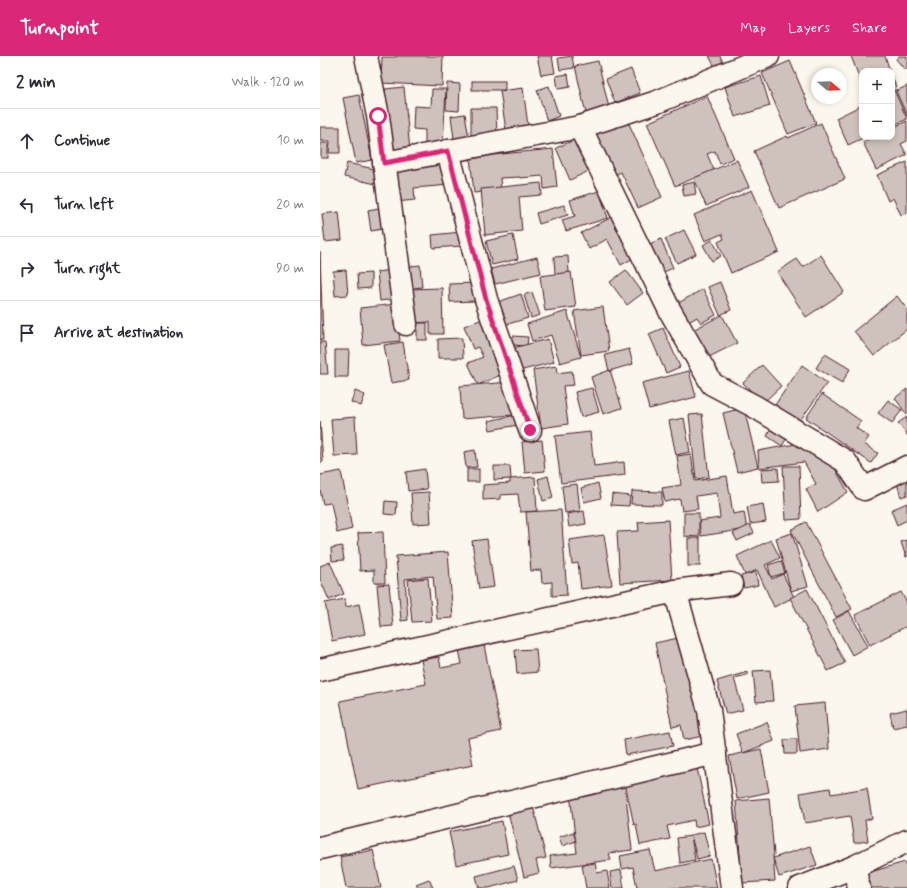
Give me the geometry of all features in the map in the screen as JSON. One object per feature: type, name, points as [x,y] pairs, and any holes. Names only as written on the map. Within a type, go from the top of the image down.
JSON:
[{"type":"street","points":[[366,56],[378,116],[406,324]]},
{"type":"street","points":[[384,163],[580,127],[657,102],[768,56]]},
{"type":"street","points":[[580,127],[668,309],[712,384],[754,406],[845,461],[864,489],[907,467]]},
{"type":"street","points":[[448,151],[486,299],[530,430]]},
{"type":"street","points":[[320,670],[675,591],[731,584]]},
{"type":"street","points":[[675,591],[709,710],[732,888]]},
{"type":"street","points":[[320,848],[715,753]]},
{"type":"street","points":[[800,888],[856,878],[907,841]]},
{"type":"building","points":[[443,56],[442,86],[381,83],[382,57]]},
{"type":"building","points":[[537,56],[552,56],[555,73],[541,75]]},
{"type":"building","points":[[572,56],[574,68],[560,70],[558,58]]},
{"type":"building","points":[[709,56],[720,56],[723,62],[715,67]]},
{"type":"building","points":[[851,56],[885,56],[889,68],[859,68],[859,77]]},
{"type":"building","points":[[899,56],[907,56],[907,68],[905,70],[896,59]]},
{"type":"building","points":[[598,61],[609,108],[586,114],[575,66]]},
{"type":"building","points":[[790,61],[816,123],[788,134],[762,73]]},
{"type":"building","points":[[631,69],[640,93],[615,103],[606,79]]},
{"type":"building","points":[[568,74],[570,87],[558,89],[556,76]]},
{"type":"building","points":[[761,76],[770,106],[735,117],[725,87]]},
{"type":"building","points":[[472,81],[505,81],[505,90],[472,90]]},
{"type":"building","points":[[447,83],[460,84],[459,111],[446,110]]},
{"type":"building","points":[[549,86],[559,116],[547,121],[537,90]]},
{"type":"building","points":[[907,86],[907,116],[896,91]]},
{"type":"building","points":[[404,87],[410,151],[391,153],[385,89]]},
{"type":"building","points":[[523,88],[529,133],[507,137],[500,91]]},
{"type":"building","points":[[432,89],[446,89],[443,145],[425,144],[425,130],[413,129],[414,106],[431,107]]},
{"type":"building","points":[[895,92],[907,119],[895,125]]},
{"type":"building","points":[[359,95],[372,160],[356,163],[343,98]]},
{"type":"building","points":[[707,96],[734,158],[720,164],[715,151],[707,154],[714,170],[675,186],[647,123]]},
{"type":"building","points":[[859,106],[859,140],[848,145],[836,118]]},
{"type":"building","points":[[471,108],[496,108],[497,137],[471,138]]},
{"type":"building","points":[[465,114],[470,144],[455,146],[451,116]]},
{"type":"building","points":[[626,117],[662,197],[638,208],[621,172],[611,177],[592,133]]},
{"type":"building","points":[[907,121],[907,141],[901,144],[907,155],[876,170],[863,142],[867,140],[895,140],[895,127]]},
{"type":"building","points":[[821,123],[845,179],[779,208],[754,151]]},
{"type":"building","points":[[320,127],[340,127],[340,153],[329,153],[330,141],[320,141]]},
{"type":"building","points":[[583,136],[597,167],[570,180],[556,148]]},
{"type":"building","points":[[321,143],[328,143],[328,158],[321,158]]},
{"type":"building","points":[[553,149],[557,187],[544,189],[543,176],[500,178],[501,190],[474,193],[470,157]]},
{"type":"building","points":[[737,160],[749,187],[706,206],[694,178]]},
{"type":"building","points":[[907,162],[907,213],[901,215],[893,198],[888,201],[877,175]]},
{"type":"building","points":[[347,163],[379,170],[376,184],[344,177]]},
{"type":"building","points":[[448,163],[450,185],[414,188],[415,200],[396,202],[393,168]]},
{"type":"building","points":[[694,182],[696,194],[684,196],[682,185]]},
{"type":"building","points":[[541,183],[542,195],[519,197],[522,231],[485,235],[481,189]]},
{"type":"building","points":[[752,190],[779,252],[731,273],[718,242],[724,239],[722,234],[705,241],[694,215]]},
{"type":"building","points":[[599,191],[608,218],[566,231],[562,220],[575,216],[570,200]]},
{"type":"building","points":[[564,205],[568,215],[539,224],[536,213]]},
{"type":"building","points":[[385,207],[388,228],[371,231],[368,210]]},
{"type":"building","points":[[339,212],[342,240],[325,242],[322,214]]},
{"type":"building","points":[[616,215],[637,256],[621,265],[607,239],[589,249],[581,233]]},
{"type":"building","points":[[684,230],[696,254],[677,263],[665,239]]},
{"type":"building","points":[[461,232],[462,246],[433,248],[432,235]]},
{"type":"building","points":[[513,235],[518,259],[492,265],[486,241]]},
{"type":"building","points":[[661,239],[673,268],[659,274],[647,245]]},
{"type":"building","points":[[712,240],[721,256],[712,261],[703,245]]},
{"type":"building","points":[[320,252],[323,340],[320,340]]},
{"type":"building","points":[[821,255],[844,292],[806,317],[777,272],[797,259],[803,267]]},
{"type":"building","points":[[568,256],[569,273],[555,274],[554,257]]},
{"type":"building","points":[[537,257],[541,273],[495,284],[491,269]]},
{"type":"building","points":[[420,265],[422,287],[406,289],[404,267]]},
{"type":"building","points":[[346,270],[348,295],[335,296],[333,271]]},
{"type":"building","points":[[391,270],[394,299],[380,301],[377,272]]},
{"type":"building","points":[[626,270],[643,293],[627,305],[610,282]]},
{"type":"building","points":[[571,272],[576,307],[545,311],[540,276]]},
{"type":"building","points":[[371,273],[371,288],[358,289],[357,274]]},
{"type":"building","points":[[720,282],[731,310],[720,315],[708,287]]},
{"type":"building","points":[[475,283],[476,301],[450,302],[449,284]]},
{"type":"building","points":[[442,288],[443,334],[430,334],[430,322],[411,323],[410,289]]},
{"type":"building","points":[[703,289],[716,315],[701,323],[697,317],[683,325],[673,306]]},
{"type":"building","points":[[532,292],[540,315],[531,318],[524,295]]},
{"type":"building","points":[[521,294],[528,318],[505,325],[498,302]]},
{"type":"building","points":[[897,296],[907,309],[907,329],[874,356],[854,331]]},
{"type":"building","points":[[396,304],[400,341],[363,345],[360,308]]},
{"type":"building","points":[[603,307],[609,351],[581,355],[574,311]]},
{"type":"building","points":[[567,311],[581,357],[560,363],[551,335],[532,341],[527,324]]},
{"type":"building","points":[[722,315],[737,343],[701,361],[687,333]]},
{"type":"building","points":[[483,319],[505,373],[478,385],[468,363],[483,357],[478,347],[473,349],[464,326]]},
{"type":"building","points":[[417,323],[427,323],[427,340],[417,340]]},
{"type":"building","points":[[663,328],[680,367],[666,373],[649,334]]},
{"type":"building","points":[[513,336],[528,337],[527,346],[512,345]]},
{"type":"building","points":[[462,338],[463,358],[438,358],[438,339]]},
{"type":"building","points":[[548,339],[554,362],[519,371],[513,348]]},
{"type":"building","points":[[320,342],[325,342],[328,374],[320,374]]},
{"type":"building","points":[[403,342],[409,380],[391,383],[384,345]]},
{"type":"building","points":[[629,349],[633,364],[609,371],[605,355]]},
{"type":"building","points":[[335,350],[349,350],[348,377],[335,377]]},
{"type":"building","points":[[825,354],[850,369],[842,383],[816,368]]},
{"type":"building","points":[[762,365],[781,386],[763,403],[743,383]]},
{"type":"building","points":[[802,365],[827,383],[799,422],[775,405]]},
{"type":"building","points":[[556,366],[557,373],[572,371],[574,385],[563,386],[568,424],[541,428],[533,370]]},
{"type":"building","points":[[610,370],[622,408],[603,414],[591,377]]},
{"type":"building","points":[[689,371],[696,397],[649,409],[642,383]]},
{"type":"building","points":[[510,382],[513,415],[462,419],[460,386]]},
{"type":"building","points":[[592,388],[599,412],[581,417],[575,392]]},
{"type":"building","points":[[907,389],[907,415],[895,398]]},
{"type":"building","points":[[355,391],[365,395],[361,406],[351,402]]},
{"type":"building","points":[[822,394],[861,421],[856,428],[869,437],[864,444],[878,453],[871,463],[806,418]]},
{"type":"building","points":[[888,400],[902,410],[892,423],[878,413]]},
{"type":"building","points":[[744,408],[758,467],[737,472],[723,413]]},
{"type":"building","points":[[702,414],[709,477],[696,479],[689,415]]},
{"type":"building","points":[[516,415],[518,425],[490,430],[488,421]]},
{"type":"building","points":[[355,417],[357,455],[334,456],[331,419]]},
{"type":"building","points":[[907,417],[907,435],[898,423]]},
{"type":"building","points":[[684,418],[690,452],[676,455],[669,421]]},
{"type":"building","points":[[320,421],[323,462],[320,462]]},
{"type":"building","points":[[772,427],[788,436],[782,446],[767,436]]},
{"type":"building","points":[[590,432],[594,466],[624,462],[625,475],[561,483],[555,436]]},
{"type":"building","points":[[542,440],[545,471],[525,473],[522,442]]},
{"type":"building","points":[[801,443],[829,458],[848,492],[818,512],[806,489],[816,484],[804,462],[759,468],[758,451]]},
{"type":"building","points":[[475,450],[477,467],[466,468],[464,452]]},
{"type":"building","points":[[691,454],[695,481],[727,476],[733,514],[744,512],[747,529],[701,536],[699,521],[720,518],[717,493],[696,496],[698,509],[682,511],[680,499],[665,502],[662,488],[681,485],[677,456]]},
{"type":"building","points":[[494,466],[510,466],[511,479],[494,480]]},
{"type":"building","points":[[783,466],[799,466],[801,519],[786,520]]},
{"type":"building","points":[[778,468],[779,481],[762,482],[761,469]]},
{"type":"building","points":[[425,469],[427,489],[408,491],[406,472]]},
{"type":"building","points":[[467,469],[479,469],[479,482],[467,482]]},
{"type":"building","points":[[341,471],[352,529],[337,533],[331,503],[323,504],[320,490],[320,475]]},
{"type":"building","points":[[907,473],[907,495],[901,497],[895,476]]},
{"type":"building","points":[[548,476],[553,498],[543,501],[538,479]]},
{"type":"building","points":[[535,477],[537,511],[520,512],[518,494],[500,495],[500,499],[483,500],[483,485],[510,483],[510,479]]},
{"type":"building","points":[[598,483],[601,498],[584,502],[581,488]]},
{"type":"building","points":[[577,484],[580,511],[565,513],[562,486]]},
{"type":"building","points":[[632,491],[662,492],[662,505],[631,504]]},
{"type":"building","points":[[429,492],[431,523],[413,524],[411,493]]},
{"type":"building","points":[[612,494],[630,496],[629,506],[611,505]]},
{"type":"building","points":[[385,501],[397,502],[396,515],[384,514]]},
{"type":"building","points":[[907,503],[907,520],[897,525],[891,510]]},
{"type":"building","points":[[763,504],[766,522],[750,524],[747,507]]},
{"type":"building","points":[[561,510],[567,595],[552,596],[552,582],[542,583],[541,570],[531,571],[526,512]]},
{"type":"building","points":[[584,511],[586,524],[569,527],[567,514]]},
{"type":"building","points":[[684,513],[699,513],[699,537],[684,536]]},
{"type":"building","points":[[668,520],[672,580],[620,583],[617,532],[639,531],[638,522]]},
{"type":"building","points":[[806,522],[852,609],[836,617],[791,530]]},
{"type":"building","points":[[750,525],[754,533],[737,541],[733,533]]},
{"type":"building","points":[[383,532],[385,583],[374,583],[374,570],[360,571],[358,533]]},
{"type":"building","points":[[792,533],[808,586],[791,591],[776,538]]},
{"type":"building","points":[[604,535],[612,585],[581,589],[578,563],[572,564],[569,540]]},
{"type":"building","points":[[688,538],[700,538],[700,566],[688,566]]},
{"type":"building","points":[[487,539],[494,587],[479,589],[472,541]]},
{"type":"building","points":[[771,540],[780,558],[765,565],[772,579],[783,574],[794,597],[774,607],[757,570],[745,575],[737,556]]},
{"type":"building","points":[[907,540],[907,557],[906,557],[901,542]]},
{"type":"building","points":[[342,546],[344,560],[332,561],[331,548]]},
{"type":"building","points":[[448,552],[453,618],[437,619],[433,576],[405,579],[408,620],[401,621],[396,556]]},
{"type":"building","points":[[781,561],[785,573],[771,577],[768,565]]},
{"type":"building","points":[[330,562],[344,594],[329,600],[320,579],[320,566]]},
{"type":"building","points":[[756,572],[758,585],[744,588],[741,576]]},
{"type":"building","points":[[428,578],[432,621],[412,622],[408,580]]},
{"type":"building","points":[[389,584],[393,626],[381,627],[377,585]]},
{"type":"building","points":[[807,589],[845,663],[828,671],[790,598]]},
{"type":"building","points":[[901,592],[907,603],[907,626],[870,645],[855,615]]},
{"type":"building","points":[[345,599],[346,607],[359,604],[365,634],[332,641],[325,603]]},
{"type":"building","points":[[849,611],[868,646],[852,655],[833,620]]},
{"type":"building","points":[[683,637],[703,736],[684,740],[681,725],[672,727],[655,643]]},
{"type":"building","points":[[483,640],[501,731],[468,738],[473,765],[358,789],[340,701],[426,684],[421,660],[439,657],[441,668],[462,664],[458,645]]},
{"type":"building","points":[[536,649],[538,672],[517,674],[515,650]]},
{"type":"building","points":[[770,670],[773,701],[756,702],[753,671]]},
{"type":"building","points":[[747,672],[747,675],[734,678],[743,710],[726,714],[717,681]]},
{"type":"building","points":[[825,703],[829,749],[800,753],[795,706]]},
{"type":"building","points":[[907,709],[907,725],[893,728],[890,713]]},
{"type":"building","points":[[767,722],[774,741],[743,753],[736,734]]},
{"type":"building","points":[[670,731],[673,746],[626,755],[624,740]]},
{"type":"building","points":[[797,739],[797,754],[785,754],[784,740]]},
{"type":"building","points":[[761,749],[769,792],[737,799],[729,756]]},
{"type":"building","points":[[697,768],[709,824],[695,827],[694,820],[667,826],[670,839],[640,845],[625,783]]},
{"type":"building","points":[[625,787],[632,850],[609,853],[611,860],[551,868],[550,856],[577,853],[570,794]]},
{"type":"building","points":[[830,788],[831,794],[867,788],[872,819],[865,820],[868,841],[854,843],[850,816],[805,823],[800,793]]},
{"type":"building","points":[[769,798],[775,881],[742,883],[736,801]]},
{"type":"building","points":[[533,806],[546,858],[536,860],[539,873],[524,877],[508,812]]},
{"type":"building","points":[[502,821],[508,854],[456,865],[449,832]]},
{"type":"building","points":[[573,832],[576,841],[562,846],[559,837]]},
{"type":"building","points":[[704,832],[710,856],[697,859],[691,835]]},
{"type":"building","points":[[691,836],[695,860],[680,863],[677,838]]},
{"type":"building","points":[[810,846],[817,865],[779,877],[773,858]]},
{"type":"building","points":[[373,850],[381,888],[346,888],[340,857]]},
{"type":"building","points":[[650,850],[655,871],[711,859],[717,888],[637,888],[633,867],[622,869],[620,856]]},
{"type":"building","points":[[905,862],[907,870],[907,888],[871,888],[867,873]]},
{"type":"building","points":[[595,863],[597,873],[607,871],[610,888],[586,888],[582,865]]},
{"type":"building","points":[[514,866],[518,880],[489,888],[479,888],[476,876]]},
{"type":"building","points":[[621,870],[624,888],[612,888],[610,872]]},
{"type":"building","points":[[429,879],[433,888],[418,888],[416,884]]},
{"type":"route","points":[[378,116],[384,163],[448,151],[486,299],[530,430]]}]
